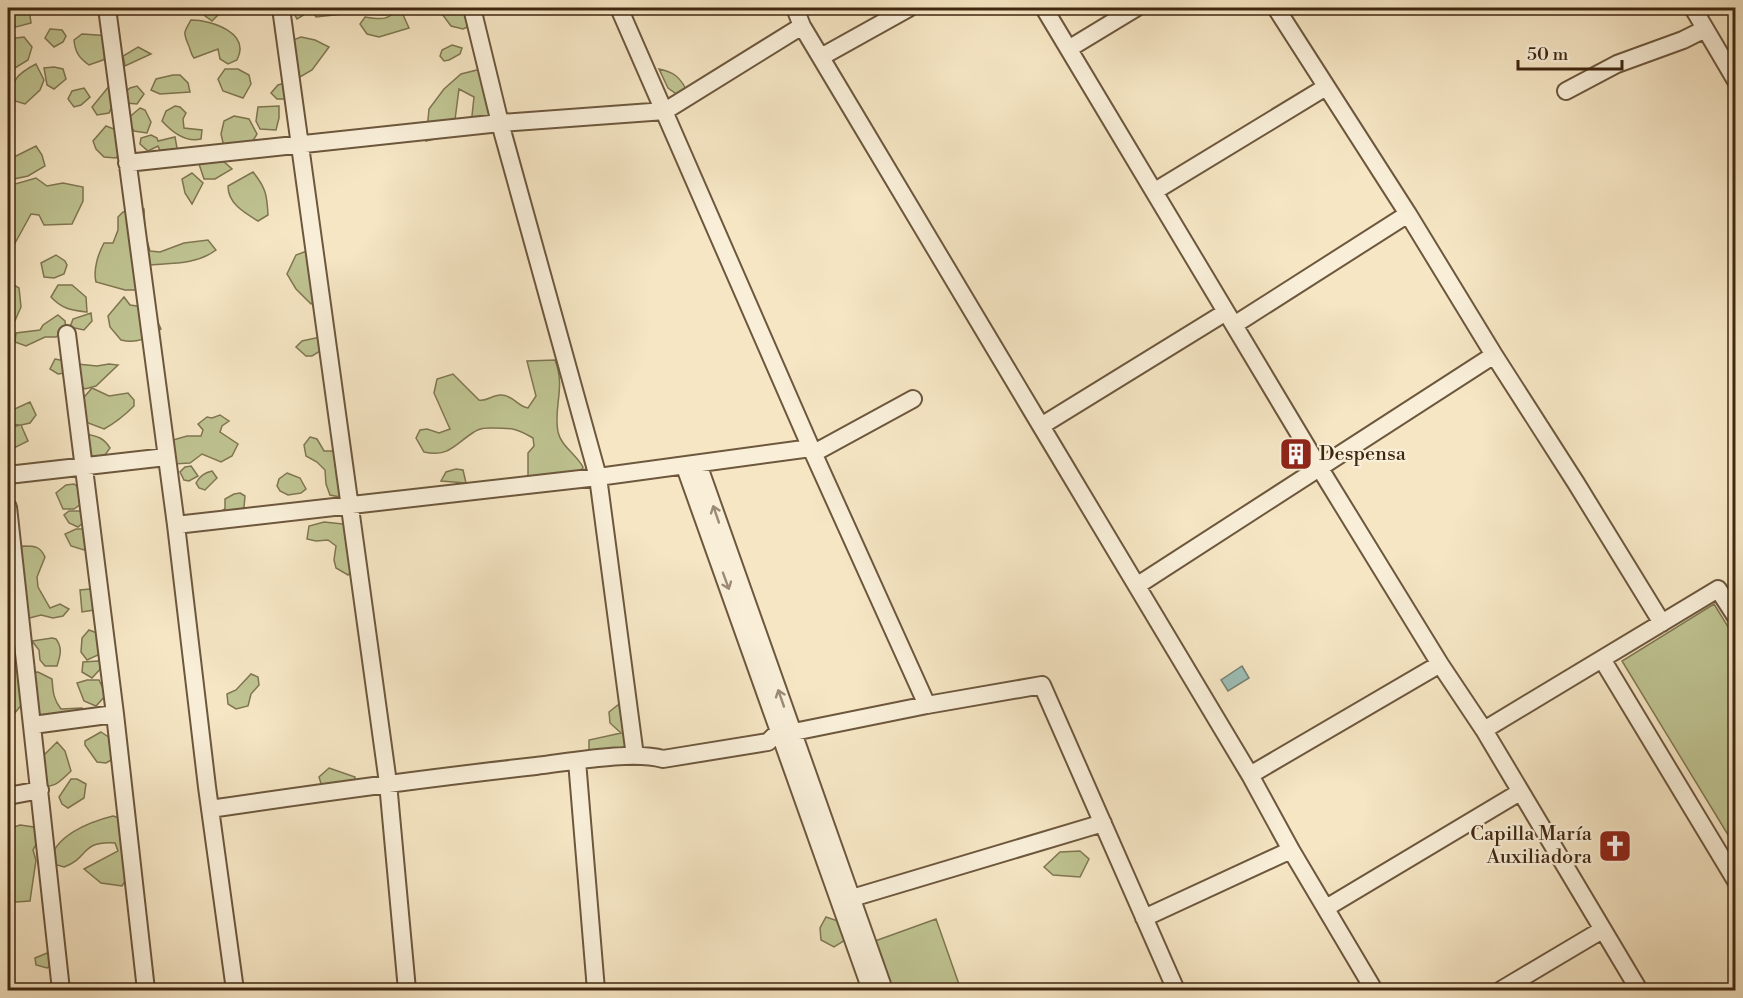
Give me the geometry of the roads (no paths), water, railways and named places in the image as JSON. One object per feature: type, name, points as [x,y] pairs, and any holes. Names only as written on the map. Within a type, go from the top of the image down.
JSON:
[{"type":"street","points":[[106,8],[176,525],[210,809],[235,990]]},
{"type":"street","points":[[281,8],[388,783],[407,990]]},
{"type":"street","points":[[472,8],[500,123],[598,477],[642,755]]},
{"type":"street","points":[[619,8],[812,451],[927,705]]},
{"type":"street","points":[[795,8],[802,26],[1138,585],[1374,990]]},
{"type":"street","points":[[821,57],[909,8]]},
{"type":"street","points":[[1044,8],[1319,467],[1440,664],[1484,730],[1639,990]]},
{"type":"street","points":[[1070,48],[1136,8]]},
{"type":"street","points":[[1276,8],[1408,214],[1494,356],[1662,623]]},
{"type":"street","points":[[1693,8],[1736,81]]},
{"type":"street","points":[[127,163],[500,123],[665,111],[802,26]]},
{"type":"street","points":[[1566,91],[1617,64],[1683,40],[1704,28]]},
{"type":"street","points":[[1155,191],[1326,87]]},
{"type":"street","points":[[1041,426],[1230,319],[1408,214]]},
{"type":"street","points":[[67,334],[115,714],[146,990]]},
{"type":"street","points":[[1138,585],[1494,356]]},
{"type":"street","points":[[176,525],[812,451],[913,399]]},
{"type":"street","points":[[8,475],[166,457]]},
{"type":"street","points":[[692,465],[782,734],[845,900],[884,990]]},
{"type":"street","points":[[8,516],[61,990]]},
{"type":"street","points":[[1484,730],[1718,589],[1736,617]]},
{"type":"street","points":[[1602,659],[1730,861],[1736,881]]},
{"type":"street","points":[[1250,775],[1440,664]]},
{"type":"street","points":[[210,809],[388,783],[577,761],[642,755],[663,759],[768,742],[782,734],[1042,685],[1176,990]]},
{"type":"street","points":[[33,725],[115,714]]},
{"type":"street","points":[[577,761],[596,990]]},
{"type":"street","points":[[8,796],[40,790]]},
{"type":"street","points":[[1326,908],[1520,792]]},
{"type":"street","points":[[845,900],[1103,823]]},
{"type":"street","points":[[1144,918],[1291,850]]},
{"type":"street","points":[[845,900],[871,990]]},
{"type":"street","points":[[1501,990],[1602,930]]},
{"type":"water","points":[[1242,666],[1249,678],[1228,691],[1221,680]]},
{"type":"place","name":"Despensa","points":[[1296,454]]},
{"type":"place","name":"Capilla María Auxiliadora","points":[[1615,846]]}]
